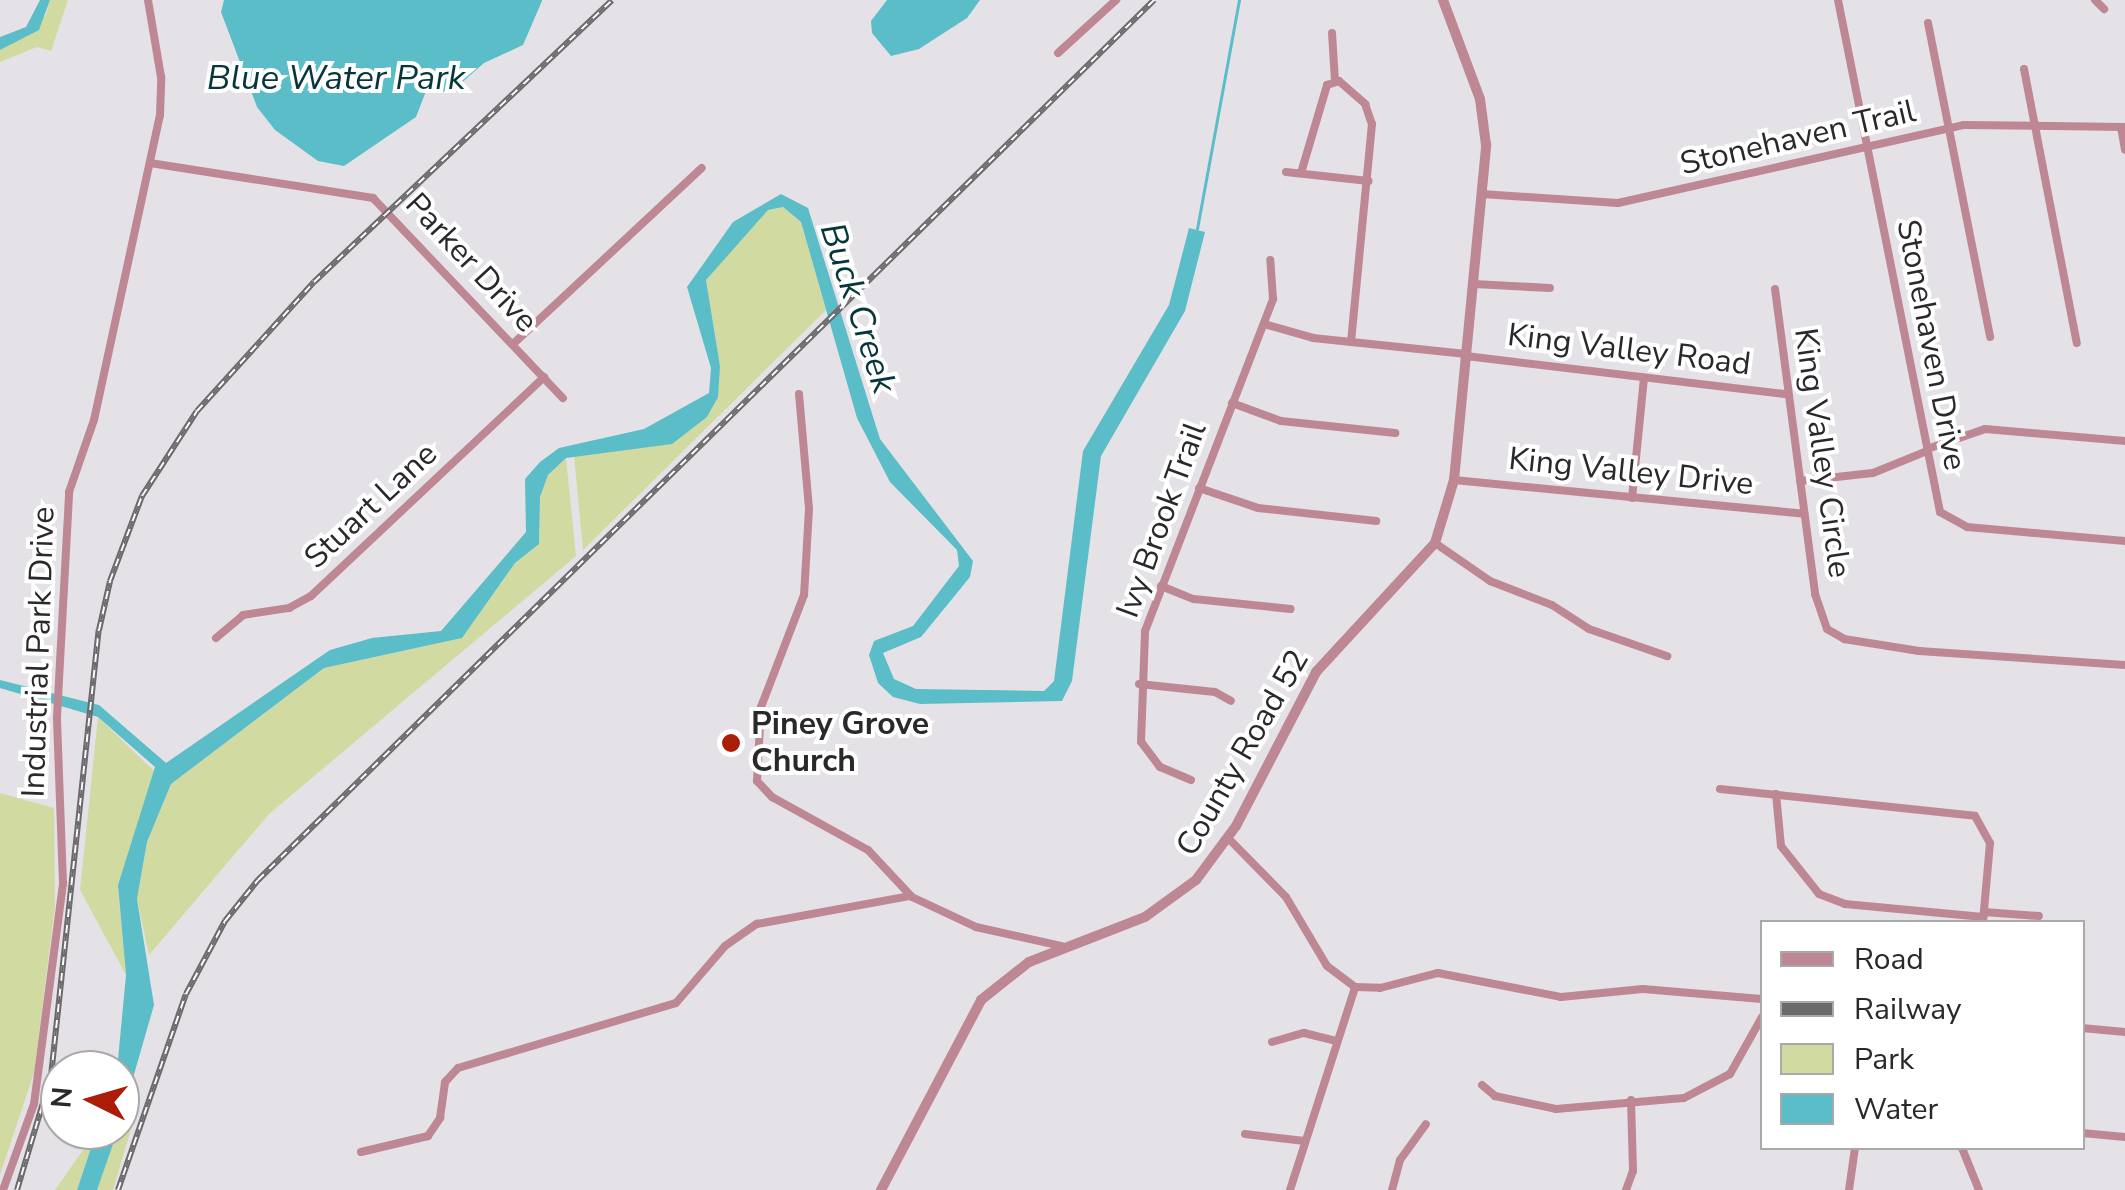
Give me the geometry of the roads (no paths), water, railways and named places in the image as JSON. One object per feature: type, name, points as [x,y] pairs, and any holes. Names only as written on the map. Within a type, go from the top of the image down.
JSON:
[{"type":"street","name":"Industrial Park Drive","points":[[2,1190],[34,1104],[60,901],[57,717],[69,492],[94,420],[150,163],[161,77],[148,0]]},
{"type":"street","points":[[1058,52],[1116,0]]},
{"type":"street","name":"County Road 52","points":[[881,1190],[920,1127],[972,1011],[1009,976],[1062,946],[1164,906],[1196,880],[1229,838],[1316,672],[1412,575],[1435,543],[1454,480],[1482,194],[1484,116],[1443,0]]},
{"type":"street","name":"Stonehaven Drive","points":[[1838,0],[1936,502],[1953,524],[2125,541]]},
{"type":"street","points":[[2095,0],[2104,8]]},
{"type":"street","points":[[1928,23],[1990,337]]},
{"type":"street","points":[[1300,173],[1316,112],[1336,81],[1332,33]]},
{"type":"street","points":[[2024,69],[2077,343]]},
{"type":"street","points":[[1336,81],[1359,96],[1370,113],[1369,181],[1351,342]]},
{"type":"street","points":[[2123,127],[2125,150]]},
{"type":"street","name":"Stonehaven Trail","points":[[1482,194],[1618,203],[1949,128],[2123,127]]},
{"type":"street","name":"Parker Drive","points":[[150,163],[366,194],[563,398]]},
{"type":"street","points":[[512,344],[702,168]]},
{"type":"street","points":[[1286,172],[1369,181]]},
{"type":"street","name":"Ivy Brook Trail","points":[[1191,780],[1160,767],[1144,749],[1139,684],[1147,623],[1264,324],[1276,286],[1270,260]]},
{"type":"street","points":[[1474,284],[1550,288]]},
{"type":"street","name":"King Valley Circle","points":[[1775,290],[1804,514],[1824,622],[1837,637],[1919,652],[2125,665]]},
{"type":"street","name":"King Valley Road","points":[[1264,324],[1351,342],[1787,394]]},
{"type":"street","name":"Stuart Lane","points":[[216,638],[243,615],[289,608],[312,596],[544,377]]},
{"type":"street","points":[[1632,498],[1644,378]]},
{"type":"street","points":[[799,394],[809,509],[804,595],[761,707],[756,775],[772,797],[868,850],[910,896],[976,927],[1062,946]]},
{"type":"street","points":[[1232,403],[1281,420],[1395,433]]},
{"type":"street","points":[[1800,481],[1873,473],[1986,430],[2125,441]]},
{"type":"street","name":"King Valley Drive","points":[[1454,480],[1804,514]]},
{"type":"street","points":[[1199,488],[1272,510],[1376,521]]},
{"type":"street","points":[[1435,543],[1490,581],[1552,605],[1589,629],[1668,656]]},
{"type":"street","points":[[1161,586],[1194,599],[1290,610]]},
{"type":"street","points":[[1139,684],[1215,692],[1231,701]]},
{"type":"street","points":[[1720,789],[1975,816],[1989,836],[1983,917]]},
{"type":"street","points":[[1776,794],[1781,846],[1820,894],[1845,904],[1983,917],[2039,916]]},
{"type":"street","points":[[1229,838],[1286,897],[1327,966],[1355,987],[1380,988],[1438,973],[1561,997],[1644,989],[1760,999]]},
{"type":"street","points":[[361,1152],[428,1136],[440,1118],[446,1082],[458,1068],[668,1007],[725,946],[757,924],[910,896]]},
{"type":"street","points":[[1290,1190],[1355,987]]},
{"type":"street","points":[[1482,1085],[1495,1096],[1546,1108],[1684,1098],[1708,1090],[1734,1069],[1760,1021]]},
{"type":"street","points":[[2085,1028],[2125,1032]]},
{"type":"street","points":[[1272,1042],[1304,1033],[1337,1040]]},
{"type":"street","points":[[1626,1190],[1633,1170],[1631,1100]]},
{"type":"street","points":[[1392,1190],[1400,1160],[1426,1124]]},
{"type":"street","points":[[2085,1133],[2125,1137]]},
{"type":"street","points":[[1246,1134],[1305,1141]]},
{"type":"street","points":[[1850,1190],[1855,1150]]},
{"type":"street","points":[[1963,1150],[1980,1190]]},
{"type":"water","points":[[40,0],[50,0],[39,30],[0,50],[0,37],[26,27]]},
{"type":"water","name":"Blue Water Park","points":[[224,0],[542,1],[523,45],[484,63],[451,92],[426,91],[416,117],[344,166],[318,161],[275,130],[257,107],[221,12]]},
{"type":"water","points":[[887,0],[980,0],[967,18],[919,49],[891,56],[872,33],[871,21]]},
{"type":"water","points":[[781,194],[808,208],[880,439],[973,561],[970,577],[921,637],[883,653],[894,679],[916,689],[1044,691],[1054,681],[1083,451],[1169,305],[1189,228],[1205,232],[1185,311],[1101,456],[1072,681],[1062,701],[920,704],[893,697],[878,683],[869,655],[874,641],[913,626],[959,566],[957,550],[890,482],[857,418],[801,222],[783,207],[768,210],[706,280],[720,366],[718,397],[707,417],[672,444],[566,458],[548,475],[540,497],[539,544],[515,563],[462,638],[324,668],[171,784],[147,842],[137,899],[154,1005],[140,1054],[140,1050],[119,1050],[126,975],[118,885],[155,767],[98,717],[0,688],[0,680],[99,705],[166,763],[330,650],[372,638],[441,631],[526,532],[525,479],[540,462],[559,448],[644,429],[709,393],[711,368],[687,287],[733,222]]},
{"type":"water","points":[[90,1150],[111,1150],[97,1190],[77,1190]]},
{"type":"waterway","name":"Buck Creek","points":[[1197,229],[1239,0]]},
{"type":"railway","points":[[17,1190],[51,1076],[99,630],[110,581],[142,496],[197,411],[314,282],[612,0]]},
{"type":"railway","points":[[118,1190],[186,994],[225,921],[258,880],[1154,0]]},
{"type":"place","name":"Piney Grove Church","points":[[731,743]]}]
